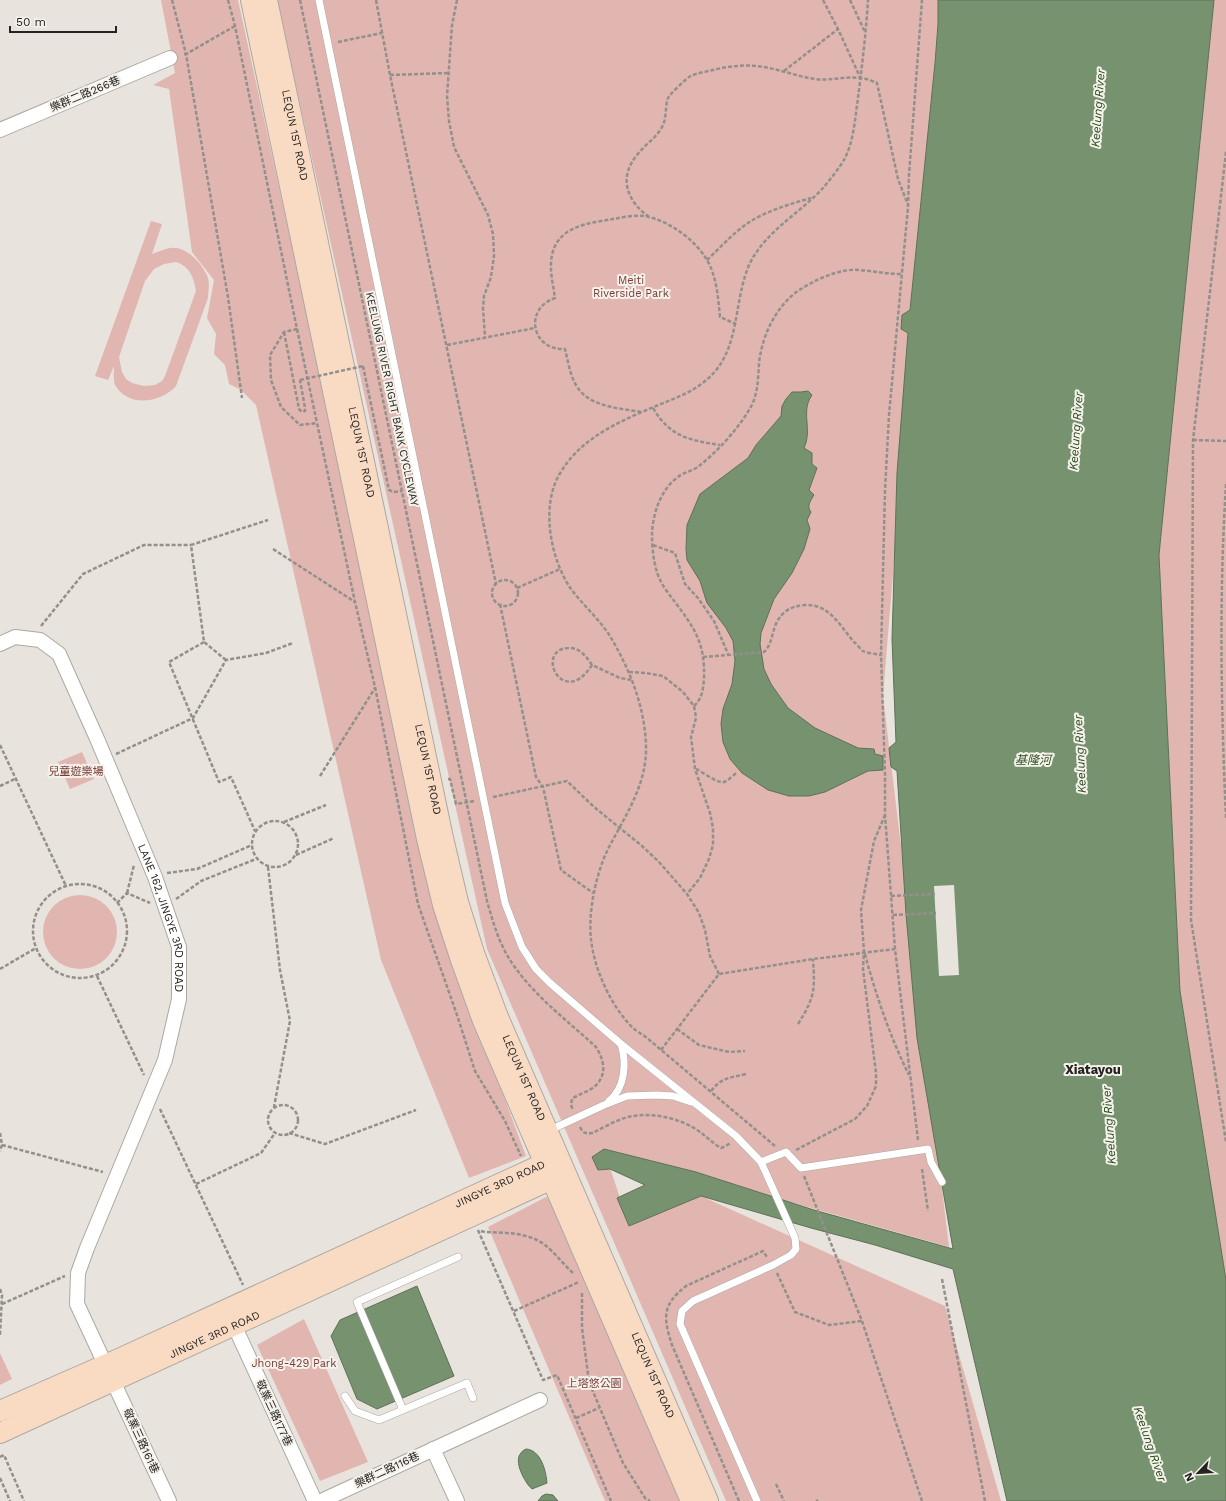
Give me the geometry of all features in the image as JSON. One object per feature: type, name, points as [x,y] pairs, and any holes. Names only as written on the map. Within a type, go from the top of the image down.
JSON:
[{"type":"main road","name":"LEQUN 1ST ROAD","points":[[251,0],[423,823],[443,905],[483,1021],[541,1135]]},
{"type":"main road","name":"LEQUN 1ST ROAD","points":[[267,0],[441,830],[458,902],[474,953],[553,1169],[691,1501]]},
{"type":"main road","name":"LEQUN 1ST ROAD","points":[[553,1169],[708,1501]]},
{"type":"main road","name":"JINGYE 3RD ROAD","points":[[0,1433],[109,1373],[553,1169]]},
{"type":"main road","name":"JINGYE 3RD ROAD","points":[[0,1411],[109,1373],[234,1326],[553,1169]]},
{"type":"street","name":"樂群二路266巷","points":[[1,127],[170,58]]},
{"type":"street","name":"LANE 162, JINGYE 3RD ROAD","points":[[0,644],[15,637],[40,640],[59,654],[155,877],[158,905],[179,947],[179,999],[165,1060],[78,1273],[77,1304],[109,1373]]},
{"type":"street","name":"敬業三路177巷","points":[[234,1326],[315,1501]]},
{"type":"street","name":"敬業三路161巷","points":[[109,1373],[169,1501]]},
{"type":"street","name":"樂群二路116巷","points":[[321,1501],[540,1400]]},
{"type":"street","points":[[433,1449],[457,1501]]},
{"type":"lane","points":[[319,0],[505,903],[522,947],[536,969],[550,983],[621,1044],[698,1104],[736,1136],[762,1162],[795,1238],[796,1249],[791,1255],[773,1265],[693,1301],[682,1311],[680,1324],[757,1501]]},
{"type":"lane","points":[[604,1105],[614,1096],[622,1080],[625,1059],[621,1044]]},
{"type":"lane","points":[[541,1135],[604,1105],[627,1096],[673,1096],[698,1104]]},
{"type":"lane","points":[[762,1162],[786,1152],[801,1168],[928,1149],[931,1162],[942,1182]]},
{"type":"lane","points":[[403,1410],[357,1302],[458,1257]]},
{"type":"lane","points":[[345,1396],[355,1411],[379,1420],[467,1383],[473,1398]]},
{"type":"path","points":[[172,0],[186,54],[228,297],[242,398]]},
{"type":"path","points":[[228,0],[235,26],[307,378],[355,602],[375,687],[418,904],[475,1071],[505,1121],[522,1158]]},
{"type":"path","name":"KEELUNG RIVER RIGHT BANK CYCLEWAY","points":[[300,0],[312,50],[487,900],[497,933],[511,962],[533,989],[596,1047],[602,1057],[604,1068],[601,1078],[594,1087],[572,1099],[571,1105],[576,1118]]},
{"type":"path","points":[[376,0],[390,75],[496,584]]},
{"type":"path","points":[[457,0],[452,25],[448,73],[447,96],[449,121],[454,147],[488,215],[493,234],[494,256],[491,277],[484,296],[483,308],[485,337]]},
{"type":"path","points":[[823,0],[860,78]]},
{"type":"path","points":[[850,0],[866,33]]},
{"type":"path","points":[[868,0],[866,33],[852,136],[844,160],[813,198],[764,242],[752,259],[744,277],[731,345],[721,364],[709,378],[697,387],[679,397],[622,420],[586,442],[569,461],[558,478],[552,497],[549,517],[550,532],[560,569],[570,588],[609,634],[629,672],[640,702],[645,724],[646,750],[637,795],[607,851],[593,893],[590,938],[595,961],[602,980],[616,1006],[633,1028],[711,1091],[773,1144],[786,1152],[796,1150],[855,1119],[867,1106],[876,1086],[876,1073],[863,969],[864,952],[861,910],[874,841],[885,815]]},
{"type":"path","points":[[922,0],[908,207],[889,414],[885,490],[881,655],[885,815],[891,896],[910,1078],[928,1210]]},
{"type":"path","points":[[186,54],[235,26]]},
{"type":"path","points":[[784,71],[838,29]]},
{"type":"path","points":[[312,50],[328,47],[337,42],[382,33]]},
{"type":"path","points":[[736,324],[720,317],[716,288],[707,260],[696,246],[684,235],[638,210],[632,201],[626,181],[637,154],[656,136],[663,125],[668,98],[689,77],[723,67],[743,65],[762,66],[815,79],[832,80],[860,78],[877,83],[898,179],[908,207]]},
{"type":"path","points":[[390,75],[448,73]]},
{"type":"path","points":[[1226,152],[1193,440],[1191,920],[1226,1134],[1226,1142]]},
{"type":"path","points":[[707,260],[748,223],[764,214],[813,198]]},
{"type":"path","points":[[642,412],[596,403],[585,396],[576,386],[571,373],[566,349],[559,350],[546,345],[541,340],[535,328],[536,315],[539,308],[549,300],[555,298],[551,268],[552,254],[557,243],[565,234],[576,226],[587,223],[630,216],[649,217]]},
{"type":"path","points":[[694,706],[699,701],[703,687],[704,657],[701,643],[694,628],[665,589],[657,572],[652,532],[660,501],[669,484],[679,476],[697,467],[712,455],[729,437],[750,410],[758,385],[762,347],[766,332],[783,306],[793,294],[816,280],[838,272],[858,269],[885,274],[901,274]]},
{"type":"path","points":[[446,345],[535,328]]},
{"type":"path","points":[[297,329],[284,332],[270,355],[271,380],[281,407],[300,425],[317,423]]},
{"type":"path","points":[[284,332],[299,409],[302,412],[305,411],[305,408],[300,380],[363,366],[389,490],[394,492],[402,491]]},
{"type":"path","points":[[653,408],[660,421],[673,432],[686,438],[720,445]]},
{"type":"path","points":[[1193,440],[1226,441]]},
{"type":"path","points":[[1226,484],[1220,641],[1222,745],[1226,818]]},
{"type":"path","points":[[41,626],[83,574],[144,545],[191,544],[268,520]]},
{"type":"path","points":[[191,544],[204,642],[226,660],[266,653],[293,643]]},
{"type":"path","points":[[653,545],[675,553],[685,584],[698,598],[714,621],[728,654]]},
{"type":"path","points":[[273,549],[355,602]]},
{"type":"path","points":[[516,588],[560,569]]},
{"type":"path","points":[[505,580],[510,581],[516,588],[518,592],[514,602],[510,604],[500,604],[493,598],[493,588],[496,584],[505,580]]},
{"type":"path","points":[[500,604],[536,777],[544,787],[561,870],[593,893]]},
{"type":"path","points":[[704,657],[764,652],[769,648],[773,629],[785,611],[796,606],[811,605],[824,608],[835,618],[863,651],[881,655]]},
{"type":"path","points":[[204,642],[169,662],[219,782],[231,777],[255,832]]},
{"type":"path","points":[[592,665],[588,671],[578,679],[566,681],[556,676],[552,664],[556,653],[561,650],[566,648],[578,650],[592,665],[620,678],[632,680]]},
{"type":"path","points":[[105,759],[193,718],[226,660]]},
{"type":"path","points":[[629,672],[663,676],[683,692],[694,706],[696,718],[691,737],[696,769],[710,813],[713,828],[713,845],[709,859],[703,871],[687,894]]},
{"type":"path","points":[[320,776],[375,687]]},
{"type":"path","points":[[0,745],[66,886]]},
{"type":"path","points":[[696,769],[719,783],[724,782],[737,772]]},
{"type":"path","points":[[0,786],[15,779]]},
{"type":"path","points":[[450,779],[456,804],[474,801]]},
{"type":"path","points":[[490,797],[568,781],[594,807],[658,862],[687,894],[699,913],[705,930],[710,956],[719,974]]},
{"type":"path","points":[[283,822],[326,805]]},
{"type":"path","points":[[296,856],[298,840],[295,832],[290,826],[283,822],[267,822],[255,832],[252,838],[253,852],[256,859],[268,867],[276,868],[284,866],[291,862],[296,856],[334,838]]},
{"type":"path","points":[[155,877],[170,872],[197,869],[252,845]]},
{"type":"path","points":[[127,893],[158,905],[201,881],[256,859]]},
{"type":"path","points":[[117,903],[127,893],[136,860]]},
{"type":"path","points":[[268,867],[280,970],[290,1021],[274,1107],[268,1116],[269,1126],[275,1133],[289,1133],[326,1144],[416,1110]]},
{"type":"path","points":[[81,884],[96,887],[110,895],[120,907],[126,921],[127,937],[123,952],[114,965],[97,976],[70,978],[56,972],[44,962],[36,948],[33,933],[35,918],[42,904],[52,893],[66,886],[81,884]]},
{"type":"path","points":[[891,896],[935,894]]},
{"type":"path","points":[[893,915],[936,913]]},
{"type":"path","points":[[0,969],[36,948]]},
{"type":"path","points":[[661,1050],[719,974],[896,948]]},
{"type":"path","points":[[864,952],[899,1055],[910,1078]]},
{"type":"path","points":[[798,1024],[807,1009],[815,984],[813,959]]},
{"type":"path","points":[[97,976],[153,1092],[243,1286]]},
{"type":"path","points":[[677,1029],[699,1045],[729,1052],[745,1050]]},
{"type":"path","points":[[711,1091],[723,1080],[746,1074]]},
{"type":"path","points":[[274,1107],[284,1105],[289,1106],[296,1113],[296,1127],[289,1133]]},
{"type":"path","points":[[576,1118],[583,1132],[587,1134],[627,1117],[642,1115],[660,1116],[695,1128],[721,1148],[726,1146]]},
{"type":"path","points":[[0,1133],[2,1145],[0,1151]]},
{"type":"path","points":[[196,1184],[261,1153],[275,1133]]},
{"type":"path","points":[[2,1145],[103,1172]]},
{"type":"path","points":[[801,1168],[862,1321],[922,1501]]},
{"type":"path","points":[[611,1501],[557,1375],[543,1380],[477,1228],[485,1232],[517,1234],[545,1245],[581,1280],[582,1328],[589,1382],[623,1463],[645,1498],[650,1501]]},
{"type":"path","points":[[740,1501],[672,1345],[666,1324],[668,1308],[676,1294],[686,1286],[763,1251],[773,1265],[795,1312],[829,1325],[862,1321]]},
{"type":"path","points":[[2,1304],[68,1275]]},
{"type":"path","points":[[942,1278],[985,1501]]},
{"type":"path","points":[[514,1311],[581,1280]]},
{"type":"path","points":[[0,1289],[2,1295],[0,1335]]},
{"type":"path","points":[[576,1418],[599,1408]]},
{"type":"path","points":[[0,1457],[4,1455],[24,1501]]},
{"type":"path","points":[[0,1478],[10,1501]]},
{"type":"path","points":[[776,1484],[784,1501]]},
{"type":"green space","points":[[161,0],[238,0],[441,927],[526,1156],[469,1178],[381,960],[256,405],[241,390],[229,384],[225,365],[214,354],[216,334],[207,318],[214,280],[192,252],[169,89],[153,85],[175,73]]},
{"type":"green space","name":"Meiti Riverside Park","points":[[277,0],[938,0],[938,24],[883,696],[949,1247],[604,1149],[629,1226],[701,1196],[945,1306],[1001,1501],[726,1501],[487,949]]},
{"type":"green space","points":[[1214,0],[1226,0],[1226,1280],[1180,991],[1159,555]]},
{"type":"green space","points":[[151,221],[162,224],[152,254],[170,248],[176,248],[188,253],[194,257],[202,267],[206,273],[209,283],[208,298],[176,386],[170,392],[154,399],[136,400],[121,392],[115,385],[114,366],[108,380],[95,376]],"holes":[[[176,262],[188,269],[194,281],[196,291],[165,376],[162,381],[155,385],[144,386],[132,383],[126,379],[122,372],[119,357],[145,281],[154,269],[164,264]]]},
{"type":"green space","name":"兒童遊樂場","points":[[82,752],[94,779],[70,789],[58,762]]},
{"type":"green space","points":[[80,895],[101,901],[111,911],[117,932],[111,953],[101,963],[80,969],[59,963],[49,953],[43,932],[49,911],[59,901]]},
{"type":"green space","name":"上塔悠公園","points":[[546,1197],[556,1204],[684,1501],[605,1501],[488,1227]]},
{"type":"green space","name":"Jhong-429 Park","points":[[304,1319],[368,1462],[320,1481],[257,1345]]},
{"type":"green space","points":[[0,1353],[12,1379],[0,1385]]},
{"type":"water","name":"基隆河","points":[[938,0],[1214,0],[1159,555],[1180,991],[1226,1280],[1226,1501],[1007,1501],[953,1269],[875,1245],[701,1196],[629,1226],[617,1198],[645,1185],[610,1169],[598,1170],[592,1157],[604,1149],[696,1172],[814,1210],[953,1249],[917,1038],[906,914],[897,771],[891,767],[889,748],[896,742],[892,639],[897,473],[908,333],[901,329],[902,315],[910,310],[935,63]]},
{"type":"water","points":[[808,391],[812,395],[807,408],[807,434],[804,448],[812,453],[812,464],[817,468],[809,490],[814,495],[809,508],[811,512],[807,520],[810,529],[804,549],[792,573],[774,599],[761,633],[760,644],[764,669],[771,684],[788,708],[815,728],[858,748],[874,749],[875,754],[883,756],[883,770],[868,771],[825,792],[809,796],[789,796],[768,790],[742,773],[730,759],[723,742],[721,724],[723,709],[732,684],[735,661],[733,641],[726,628],[707,603],[700,581],[687,560],[687,525],[700,494],[748,458],[756,445],[781,416],[782,406],[792,392]]},
{"type":"water","points":[[417,1286],[454,1376],[377,1409],[357,1399],[331,1336],[340,1320]]},
{"type":"water","points":[[526,1449],[531,1450],[539,1457],[544,1467],[547,1483],[532,1489],[523,1477],[518,1461],[522,1452]]},
{"type":"water","points":[[546,1494],[553,1495],[558,1501],[538,1501]]},
{"type":"pier","points":[[954,885],[959,975],[939,976],[934,886]]},
{"type":"district","name":"Xiatayou","points":[[1093,1069]]},
{"type":"water label","name":"Keelung River","points":[[1098,108]]},
{"type":"water label","name":"Keelung River","points":[[1076,431]]},
{"type":"water label","name":"Keelung River","points":[[1080,754]]},
{"type":"water label","name":"Keelung River","points":[[1109,1125]]},
{"type":"water label","name":"Keelung River","points":[[1150,1444]]}]
